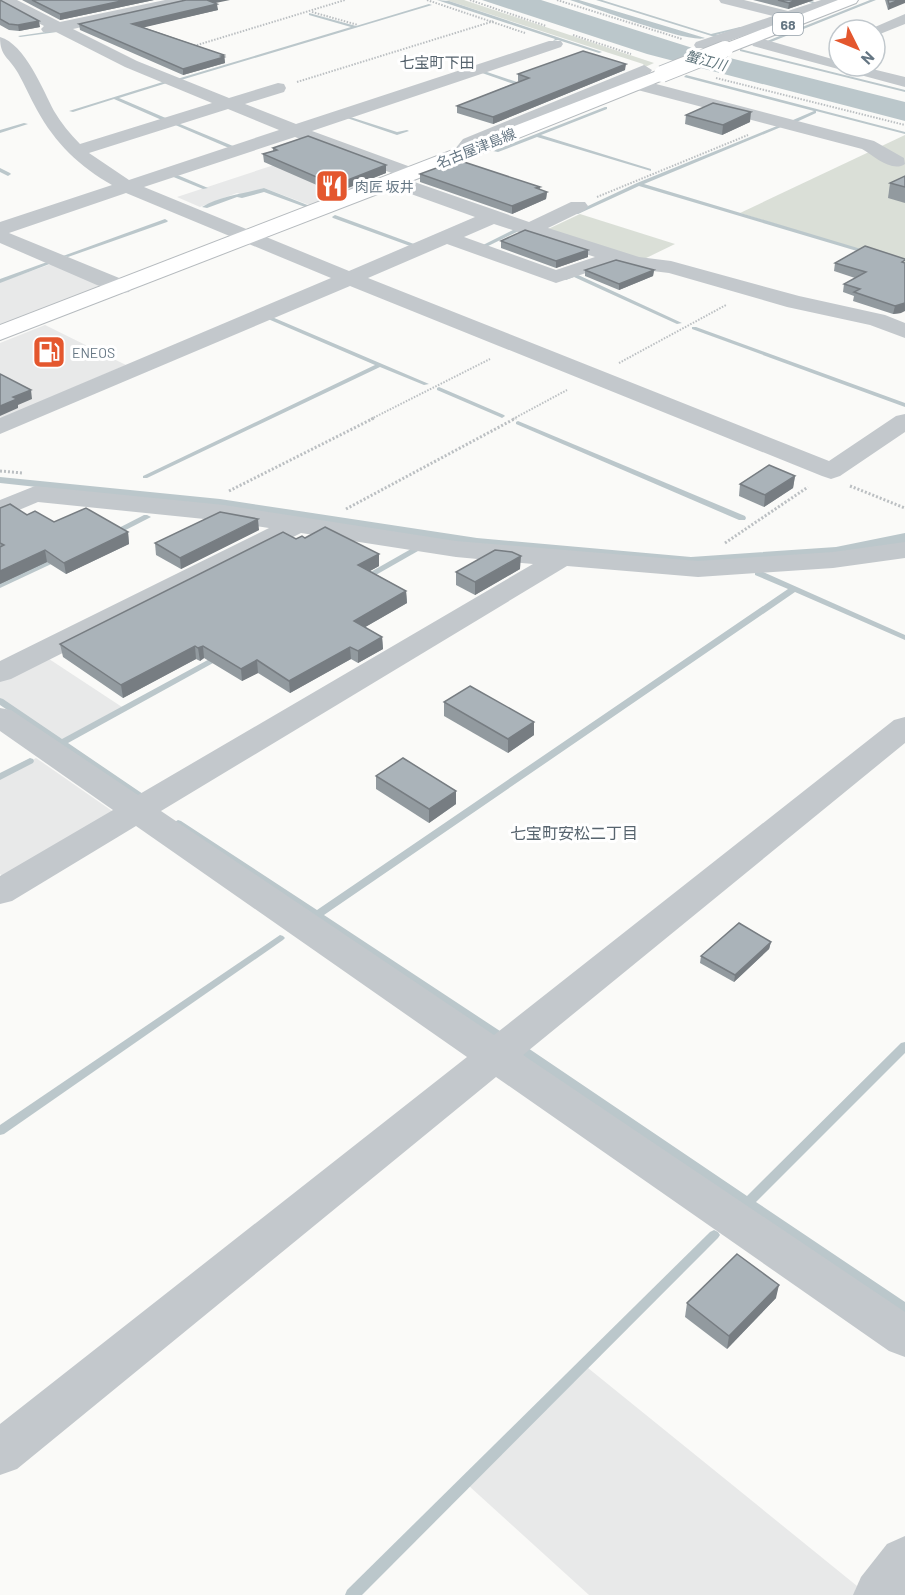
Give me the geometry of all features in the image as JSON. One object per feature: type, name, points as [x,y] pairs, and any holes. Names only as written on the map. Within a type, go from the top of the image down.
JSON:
[{"type":"main road","name":"名古屋津島線","points":[[0,333],[412,174],[647,76],[725,49],[848,1]]},
{"type":"street","points":[[9,2],[40,0]]},
{"type":"street","points":[[35,31],[59,28],[121,12],[186,0]]},
{"type":"street","points":[[726,0],[789,16]]},
{"type":"street","points":[[702,45],[827,3],[848,1]]},
{"type":"street","points":[[9,2],[130,64],[294,130],[412,174]]},
{"type":"street","points":[[887,26],[905,19]]},
{"type":"street","points":[[4,38],[31,77],[54,126],[77,151],[125,186],[247,238],[593,376],[827,473],[905,421]]},
{"type":"street","points":[[759,43],[827,63]]},
{"type":"street","points":[[0,228],[555,44]]},
{"type":"street","points":[[807,58],[827,49]]},
{"type":"street","points":[[647,76],[778,123],[868,145],[897,162]]},
{"type":"street","points":[[887,78],[905,82]]},
{"type":"street","points":[[77,151],[278,88]]},
{"type":"street","points":[[393,181],[615,257],[636,263],[671,267],[795,302],[877,320],[905,331]]},
{"type":"street","points":[[531,229],[578,206]]},
{"type":"street","points":[[0,427],[493,217]]},
{"type":"street","points":[[0,236],[122,287]]},
{"type":"street","points":[[446,237],[556,277],[615,257]]},
{"type":"street","points":[[0,510],[29,484]]},
{"type":"street","points":[[0,489],[29,484],[456,549],[698,569],[833,560],[905,550]]},
{"type":"street","points":[[0,673],[296,525]]},
{"type":"street","points":[[0,892],[562,558]]},
{"type":"street","points":[[0,717],[905,1337]]},
{"type":"street","points":[[0,1453],[905,727]]},
{"type":"street","points":[[879,1595],[905,1561]]},
{"type":"path","points":[[184,49],[345,0]]},
{"type":"path","points":[[427,0],[555,44]]},
{"type":"path","points":[[557,0],[685,40]]},
{"type":"path","points":[[311,11],[358,25]]},
{"type":"path","points":[[278,88],[494,22]]},
{"type":"path","points":[[709,76],[905,125]]},
{"type":"path","points":[[578,206],[778,123]]},
{"type":"path","points":[[355,512],[343,510],[754,290]]},
{"type":"path","points":[[236,494],[226,493],[516,346]]},
{"type":"path","points":[[0,471],[29,484]]},
{"type":"path","points":[[717,549],[827,473],[905,508]]},
{"type":"shaded area","points":[[446,0],[464,0],[654,63],[645,67],[643,64]]},
{"type":"shaded area","points":[[905,135],[905,264],[740,213]]},
{"type":"shaded area","points":[[274,165],[322,166],[367,184],[312,206],[264,188],[242,195],[237,193],[200,207],[177,197]]},
{"type":"shaded area","points":[[580,214],[675,244],[640,261],[546,230]]},
{"type":"shaded area","points":[[54,263],[97,280],[98,287],[0,325],[0,282]]},
{"type":"shaded area","points":[[45,325],[126,365],[0,419],[0,343]]},
{"type":"shaded area","points":[[46,657],[122,707],[61,740],[0,699],[0,681]]},
{"type":"shaded area","points":[[36,758],[115,813],[7,880],[0,874],[0,778]]},
{"type":"shaded area","points":[[588,1368],[862,1590],[858,1595],[589,1595],[469,1486]]},
{"type":"water","points":[[437,0],[449,1],[602,52],[558,40],[553,41],[555,39]]},
{"type":"water","name":"蟹江川","points":[[482,0],[541,0],[702,51],[905,102],[905,121],[647,54]]},
{"type":"water","points":[[570,0],[579,0],[705,38],[681,36]]},
{"type":"water","points":[[0,477],[220,499],[477,538],[691,557],[836,547],[905,533],[905,543],[863,551],[693,565],[464,544],[230,508],[0,483]]},
{"type":"building","points":[[0,0],[39,21],[18,25],[9,24],[0,19]]},
{"type":"building","points":[[32,0],[126,0],[60,14]]},
{"type":"building","points":[[186,0],[207,0],[217,4],[132,24],[224,55],[221,56],[224,57],[183,69],[79,24]]},
{"type":"building","points":[[778,0],[796,0],[789,3]]},
{"type":"building","points":[[583,51],[626,64],[493,117],[457,106],[529,78],[518,74]]},
{"type":"building","points":[[713,103],[751,112],[723,125],[686,115]]},
{"type":"building","points":[[308,136],[386,165],[335,185],[263,154],[277,150],[273,148]]},
{"type":"building","points":[[458,160],[540,187],[536,188],[547,192],[512,206],[420,174]]},
{"type":"building","points":[[905,176],[905,187],[890,183]]},
{"type":"building","points":[[525,230],[588,250],[556,261],[501,241]]},
{"type":"building","points":[[865,246],[905,259],[902,262],[905,263],[905,303],[895,306],[854,292],[860,289],[844,284],[866,272],[835,263]]},
{"type":"building","points":[[616,260],[654,270],[619,284],[585,270]]},
{"type":"building","points":[[0,374],[31,390],[13,397],[17,399],[0,406]]},
{"type":"building","points":[[769,465],[795,476],[765,495],[740,484]]},
{"type":"building","points":[[10,504],[27,515],[35,511],[54,522],[86,508],[128,532],[64,563],[45,550],[0,571],[0,547],[4,545],[0,543],[0,508]]},
{"type":"building","points":[[220,512],[258,519],[180,558],[155,543]]},
{"type":"building","points":[[325,527],[379,554],[358,565],[406,591],[354,621],[382,637],[358,651],[350,647],[289,681],[257,660],[241,669],[203,646],[198,648],[195,646],[121,685],[60,644],[283,532],[296,539],[302,536],[305,538]]},
{"type":"building","points":[[495,550],[512,552],[521,556],[475,582],[456,572]]},
{"type":"building","points":[[470,686],[534,722],[508,739],[444,702]]},
{"type":"building","points":[[403,758],[456,791],[429,809],[376,776]]},
{"type":"building","points":[[739,923],[771,942],[735,975],[701,956]]},
{"type":"building","points":[[737,1254],[779,1285],[729,1336],[687,1303]]},
{"type":"waterway","points":[[598,0],[711,35]]},
{"type":"waterway","points":[[803,0],[816,3]]},
{"type":"waterway","points":[[764,43],[874,0]]},
{"type":"waterway","points":[[356,27],[430,5]]},
{"type":"waterway","points":[[310,14],[356,27]]},
{"type":"waterway","points":[[179,79],[356,27]]},
{"type":"waterway","points":[[711,35],[740,28]]},
{"type":"waterway","points":[[20,36],[57,31]]},
{"type":"waterway","points":[[711,35],[718,37]]},
{"type":"waterway","points":[[742,50],[905,91]]},
{"type":"waterway","points":[[484,72],[527,87]]},
{"type":"waterway","points":[[686,76],[905,133]]},
{"type":"waterway","points":[[71,111],[168,82]]},
{"type":"waterway","points":[[115,98],[166,120]]},
{"type":"waterway","points":[[536,135],[605,108]]},
{"type":"waterway","points":[[788,124],[814,112]]},
{"type":"waterway","points":[[346,116],[397,134],[407,131]]},
{"type":"waterway","points":[[175,123],[231,147]]},
{"type":"waterway","points":[[0,132],[26,124]]},
{"type":"waterway","points":[[639,184],[779,127]]},
{"type":"waterway","points":[[496,151],[536,135]]},
{"type":"waterway","points":[[536,135],[649,170]]},
{"type":"waterway","points":[[0,170],[8,174]]},
{"type":"waterway","points":[[173,175],[205,188]]},
{"type":"waterway","points":[[576,213],[639,184]]},
{"type":"waterway","points":[[639,184],[869,253]]},
{"type":"waterway","points":[[205,207],[237,195],[242,196],[264,190],[307,206]]},
{"type":"waterway","points":[[335,217],[412,245]]},
{"type":"waterway","points":[[66,256],[165,221]]},
{"type":"waterway","points":[[482,247],[517,230]]},
{"type":"waterway","points":[[0,281],[49,263]]},
{"type":"waterway","points":[[566,278],[574,275],[679,323]]},
{"type":"waterway","points":[[270,318],[426,384]]},
{"type":"waterway","points":[[694,328],[905,405]]},
{"type":"waterway","points":[[145,477],[379,365]]},
{"type":"waterway","points":[[439,389],[502,416]]},
{"type":"waterway","points":[[518,423],[742,518]]},
{"type":"waterway","points":[[111,534],[147,517]]},
{"type":"waterway","points":[[364,578],[414,551]]},
{"type":"waterway","points":[[0,586],[58,559]]},
{"type":"waterway","points":[[758,573],[905,638]]},
{"type":"waterway","points":[[320,913],[794,589]]},
{"type":"waterway","points":[[62,743],[220,657]]},
{"type":"waterway","points":[[0,701],[140,796]]},
{"type":"waterway","points":[[0,777],[30,761]]},
{"type":"waterway","points":[[178,823],[496,1034]]},
{"type":"waterway","points":[[0,1131],[280,938]]},
{"type":"waterway","points":[[748,1203],[905,1046]]},
{"type":"waterway","points":[[521,1049],[748,1203]]},
{"type":"waterway","points":[[748,1203],[905,1309]]},
{"type":"waterway","points":[[352,1595],[714,1235]]},
{"type":"place","name":"肉匠 坂井","points":[[332,186]]},
{"type":"place","name":"ENEOS","points":[[49,352]]},
{"type":"district","name":"七宝町下田","points":[[437,62]]},
{"type":"district","name":"七宝町安松二丁目","points":[[574,832]]}]
